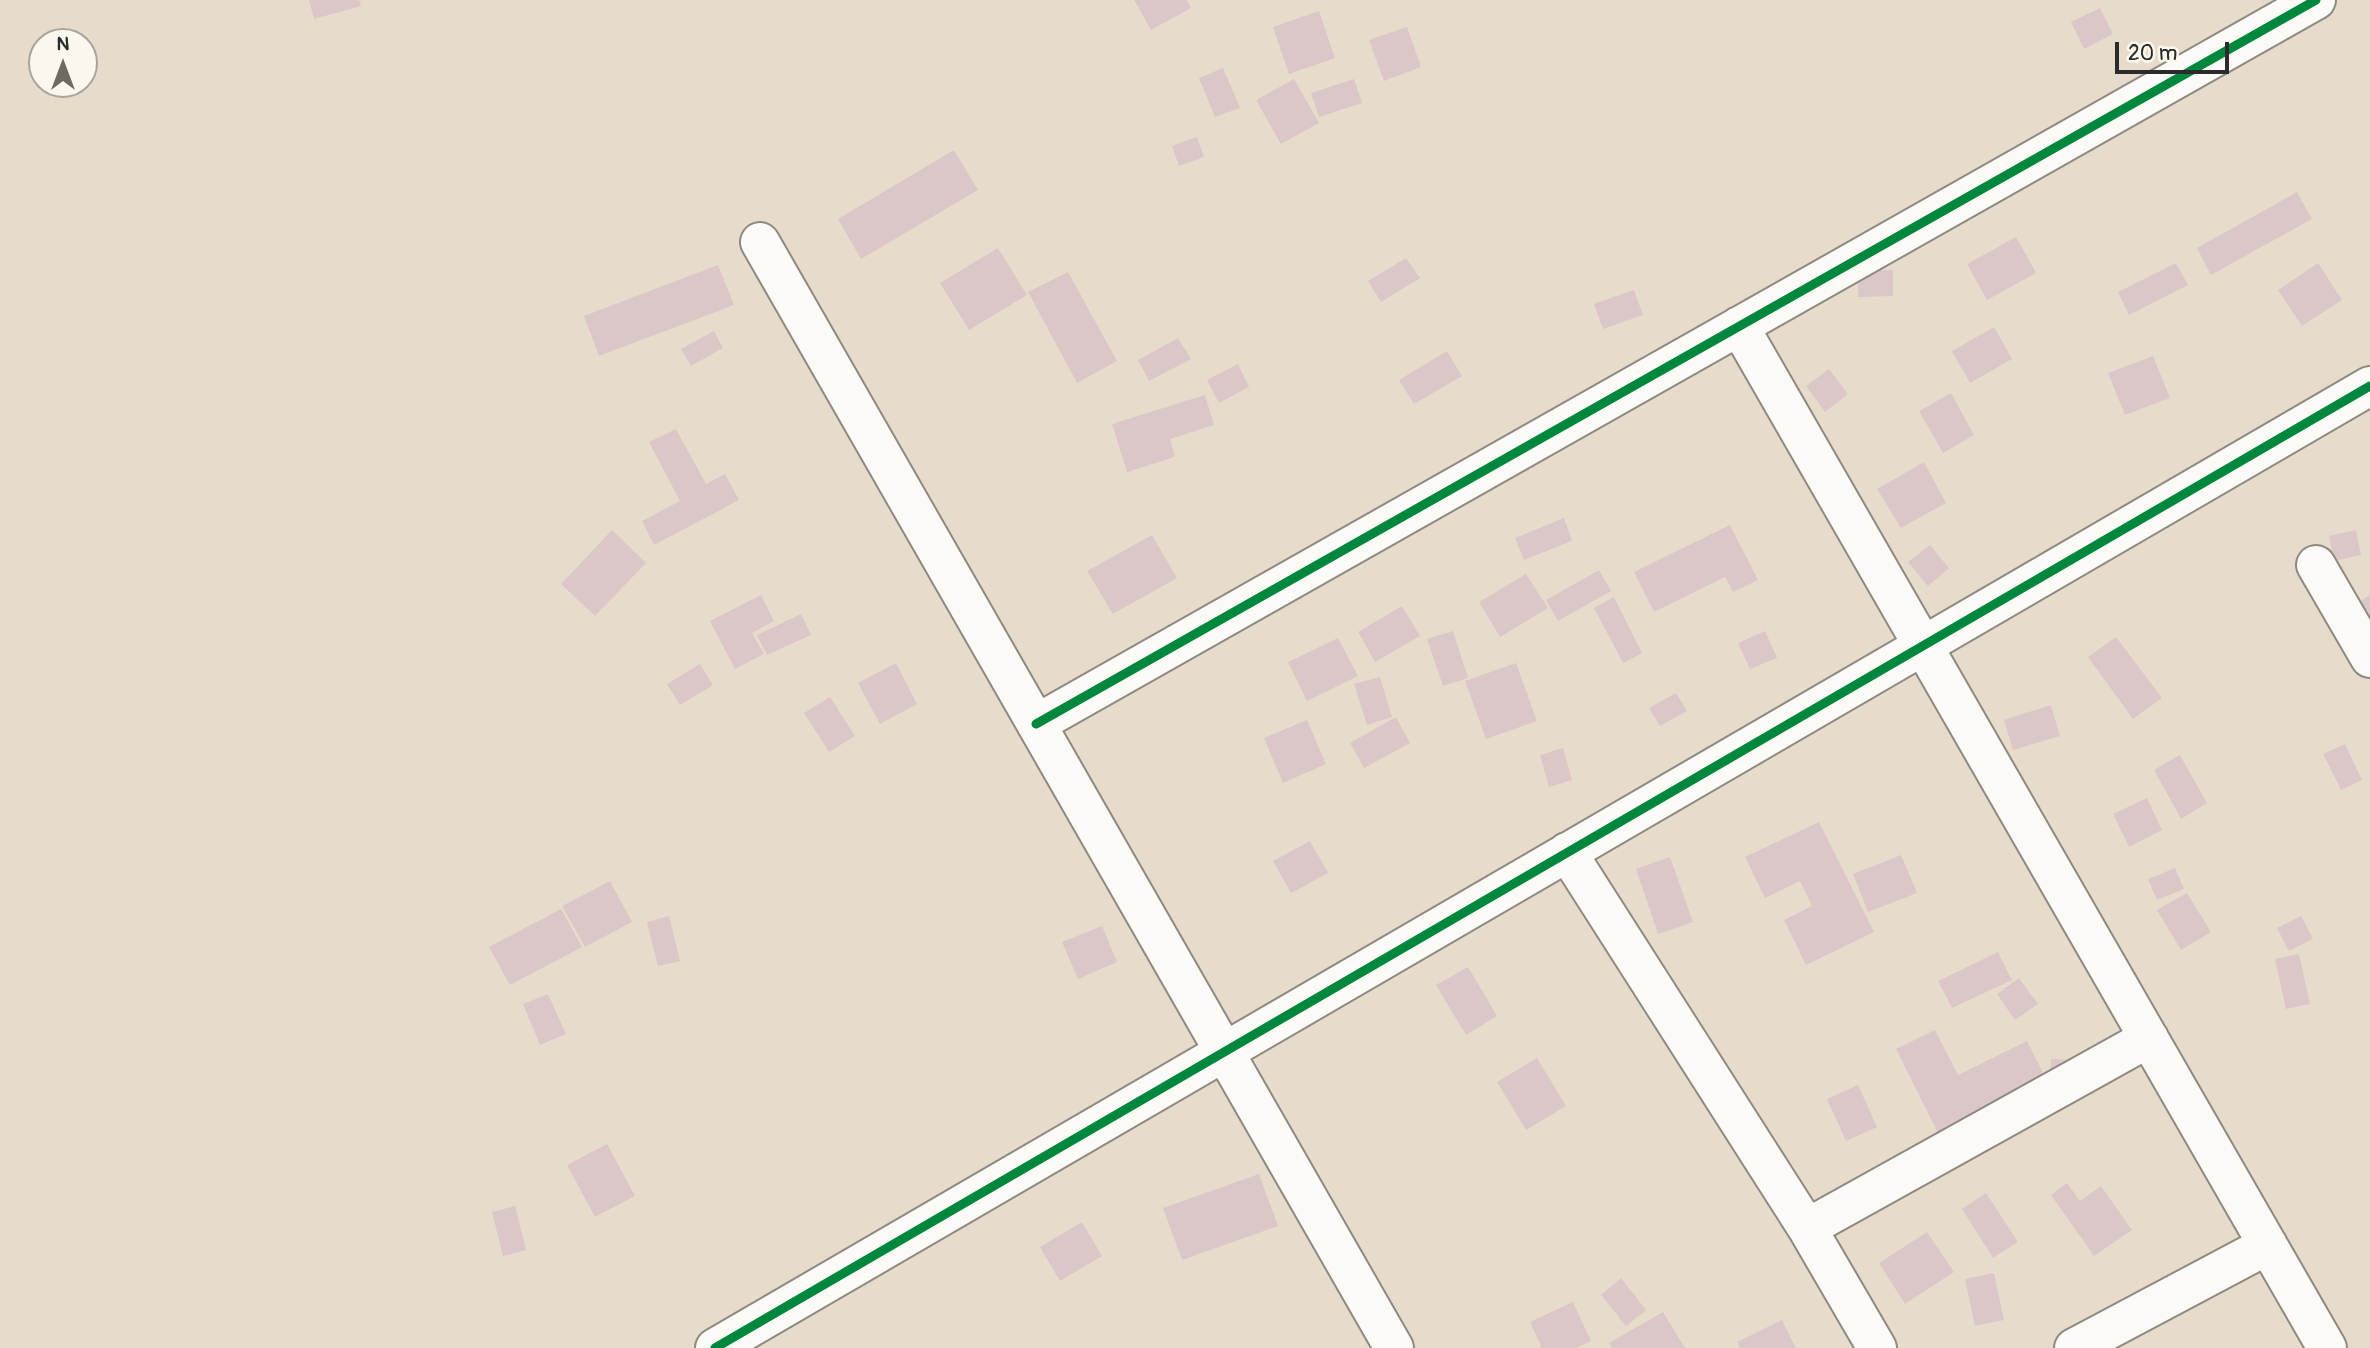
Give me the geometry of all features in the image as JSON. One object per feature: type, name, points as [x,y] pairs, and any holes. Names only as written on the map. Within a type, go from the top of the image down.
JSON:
[{"type":"street","points":[[1036,724],[2316,0]]},
{"type":"street","points":[[760,242],[1394,1348]]},
{"type":"street","points":[[1739,326],[2327,1348]]},
{"type":"street","points":[[715,1348],[2370,386]]},
{"type":"street","points":[[2316,565],[2370,658]]},
{"type":"street","points":[[1567,852],[1807,1228],[1877,1348]]},
{"type":"street","points":[[1807,1228],[2149,1038]]},
{"type":"street","points":[[2074,1348],[2268,1245]]},
{"type":"building","points":[[309,0],[359,0],[361,6],[314,19]]},
{"type":"building","points":[[1134,0],[1187,0],[1191,8],[1151,30]]},
{"type":"building","points":[[2100,8],[2113,34],[2084,49],[2071,22]]},
{"type":"building","points":[[1319,11],[1335,58],[1289,74],[1273,27]]},
{"type":"building","points":[[1407,27],[1421,67],[1384,81],[1369,40]]},
{"type":"building","points":[[1223,68],[1240,108],[1215,117],[1199,78]]},
{"type":"building","points":[[1294,79],[1319,123],[1281,144],[1256,100]]},
{"type":"building","points":[[1354,79],[1362,103],[1319,117],[1311,93]]},
{"type":"building","points":[[1197,137],[1204,157],[1179,166],[1172,146]]},
{"type":"building","points":[[954,150],[978,190],[861,259],[838,219]]},
{"type":"building","points":[[2297,192],[2312,219],[2211,275],[2197,248]]},
{"type":"building","points":[[2016,237],[2036,273],[1987,300],[1967,264]]},
{"type":"building","points":[[998,248],[1027,295],[969,330],[940,283]]},
{"type":"building","points":[[1406,258],[1420,278],[1381,302],[1368,281]]},
{"type":"building","points":[[2176,263],[2188,285],[2129,315],[2118,292]]},
{"type":"building","points":[[2318,263],[2342,300],[2302,326],[2278,290]]},
{"type":"building","points":[[718,265],[734,305],[599,356],[584,316]]},
{"type":"building","points":[[1858,270],[1893,270],[1893,296],[1858,297]]},
{"type":"building","points":[[1068,272],[1117,361],[1077,383],[1028,292]]},
{"type":"building","points":[[1634,290],[1643,315],[1603,329],[1594,304]]},
{"type":"building","points":[[1994,327],[2012,359],[1970,383],[1952,351]]},
{"type":"building","points":[[714,331],[723,348],[691,366],[681,349]]},
{"type":"building","points":[[1178,338],[1191,359],[1149,381],[1138,360]]},
{"type":"building","points":[[1447,351],[1462,376],[1414,404],[1399,380]]},
{"type":"building","points":[[2153,356],[2170,398],[2125,415],[2108,373]]},
{"type":"building","points":[[1238,364],[1249,387],[1219,403],[1207,380]]},
{"type":"building","points":[[1829,369],[1848,394],[1825,412],[1806,386]]},
{"type":"building","points":[[1951,393],[1974,435],[1943,453],[1919,411]]},
{"type":"building","points":[[1205,395],[1214,425],[1170,439],[1175,457],[1127,472],[1112,424]]},
{"type":"building","points":[[676,429],[706,484],[725,474],[739,500],[654,545],[642,521],[680,501],[649,442]]},
{"type":"building","points":[[1924,462],[1946,503],[1901,528],[1877,489]]},
{"type":"building","points":[[1564,518],[1572,541],[1524,560],[1515,538]]},
{"type":"building","points":[[1730,525],[1758,580],[1733,592],[1725,577],[1654,612],[1634,572]]},
{"type":"building","points":[[612,530],[646,563],[595,616],[561,584]]},
{"type":"building","points":[[2356,530],[2361,555],[2334,561],[2329,536]]},
{"type":"building","points":[[1152,535],[1177,578],[1113,614],[1087,571]]},
{"type":"building","points":[[1930,545],[1949,568],[1928,586],[1908,562]]},
{"type":"building","points":[[1599,570],[1611,591],[1558,621],[1546,600]]},
{"type":"building","points":[[1526,574],[1548,608],[1500,637],[1479,602]]},
{"type":"building","points":[[761,595],[774,621],[752,633],[764,654],[735,669],[710,621]]},
{"type":"building","points":[[2370,595],[2370,620],[2359,602]]},
{"type":"building","points":[[1614,597],[1642,653],[1623,663],[1594,608]]},
{"type":"building","points":[[1402,606],[1420,636],[1375,662],[1358,632]]},
{"type":"building","points":[[801,614],[811,635],[767,655],[757,635]]},
{"type":"building","points":[[1453,631],[1468,678],[1443,686],[1427,639]]},
{"type":"building","points":[[1765,631],[1777,658],[1750,669],[1738,643]]},
{"type":"building","points":[[2116,637],[2162,698],[2133,719],[2088,657]]},
{"type":"building","points":[[1338,638],[1358,676],[1307,701],[1288,662]]},
{"type":"building","points":[[896,663],[917,704],[880,724],[858,683]]},
{"type":"building","points":[[1516,663],[1537,721],[1486,739],[1465,681]]},
{"type":"building","points":[[700,664],[713,685],[680,705],[667,684]]},
{"type":"building","points":[[1380,677],[1392,717],[1367,725],[1354,684]]},
{"type":"building","points":[[1676,693],[1687,711],[1660,726],[1649,708]]},
{"type":"building","points":[[830,697],[855,736],[829,752],[804,713]]},
{"type":"building","points":[[2051,705],[2060,736],[2013,750],[2004,720]]},
{"type":"building","points":[[1396,717],[1410,743],[1364,768],[1350,743]]},
{"type":"building","points":[[1307,720],[1326,764],[1283,783],[1264,738]]},
{"type":"building","points":[[2345,744],[2362,780],[2341,790],[2323,754]]},
{"type":"building","points":[[1563,748],[1572,780],[1549,787],[1540,755]]},
{"type":"building","points":[[2180,755],[2207,803],[2181,819],[2154,770]]},
{"type":"building","points":[[2147,798],[2162,830],[2129,847],[2113,814]]},
{"type":"building","points":[[1819,822],[1874,932],[1806,965],[1784,920],[1812,906],[1800,881],[1765,898],[1745,857]]},
{"type":"building","points":[[1310,841],[1328,873],[1291,893],[1273,861]]},
{"type":"building","points":[[1901,855],[1917,893],[1868,912],[1853,874]]},
{"type":"building","points":[[1670,857],[1693,922],[1658,934],[1636,869]]},
{"type":"building","points":[[2175,868],[2184,889],[2157,900],[2148,879]]},
{"type":"building","points":[[610,881],[632,922],[585,947],[562,906]]},
{"type":"building","points":[[2187,893],[2211,932],[2181,950],[2157,910]]},
{"type":"building","points":[[561,909],[582,947],[510,985],[489,947]]},
{"type":"building","points":[[669,916],[680,961],[658,966],[647,922]]},
{"type":"building","points":[[2301,916],[2313,939],[2289,951],[2277,928]]},
{"type":"building","points":[[1102,926],[1117,962],[1078,979],[1062,942]]},
{"type":"building","points":[[1998,952],[2012,980],[1952,1008],[1938,981]]},
{"type":"building","points":[[2299,954],[2310,1004],[2286,1009],[2275,959]]},
{"type":"building","points":[[1468,967],[1497,1016],[1466,1035],[1436,985]]},
{"type":"building","points":[[2019,978],[2038,1004],[2015,1020],[1997,994]]},
{"type":"building","points":[[548,994],[566,1034],[540,1045],[523,1004]]},
{"type":"building","points":[[1935,1030],[1958,1075],[2027,1041],[2049,1085],[1941,1139],[1896,1049]]},
{"type":"building","points":[[1537,1058],[1566,1106],[1526,1130],[1497,1082]]},
{"type":"building","points":[[2051,1059],[2076,1060],[2050,1082]]},
{"type":"building","points":[[1858,1085],[1877,1127],[1846,1141],[1827,1099]]},
{"type":"building","points":[[607,1144],[635,1196],[595,1217],[567,1165]]},
{"type":"building","points":[[1259,1174],[1278,1226],[1182,1260],[1163,1208]]},
{"type":"building","points":[[2067,1183],[2080,1201],[2101,1186],[2132,1230],[2094,1256],[2051,1195]]},
{"type":"building","points":[[1986,1193],[2018,1242],[1993,1258],[1962,1209]]},
{"type":"building","points":[[515,1206],[526,1250],[503,1256],[492,1212]]},
{"type":"building","points":[[1082,1222],[1102,1256],[1060,1281],[1040,1247]]},
{"type":"building","points":[[1927,1232],[1954,1272],[1905,1304],[1879,1263]]},
{"type":"building","points":[[1994,1273],[2004,1320],[1975,1326],[1965,1279]]},
{"type":"building","points":[[1621,1278],[1646,1310],[1626,1326],[1601,1295]]},
{"type":"building","points":[[1573,1302],[1591,1341],[1576,1348],[1542,1348],[1530,1322]]},
{"type":"building","points":[[1663,1312],[1685,1348],[1612,1348],[1609,1343]]},
{"type":"building","points":[[1782,1320],[1796,1348],[1740,1348],[1737,1342]]},
{"type":"cycle path","points":[[1036,724],[2316,0]]},
{"type":"cycle path","points":[[715,1348],[2370,386]]}]
